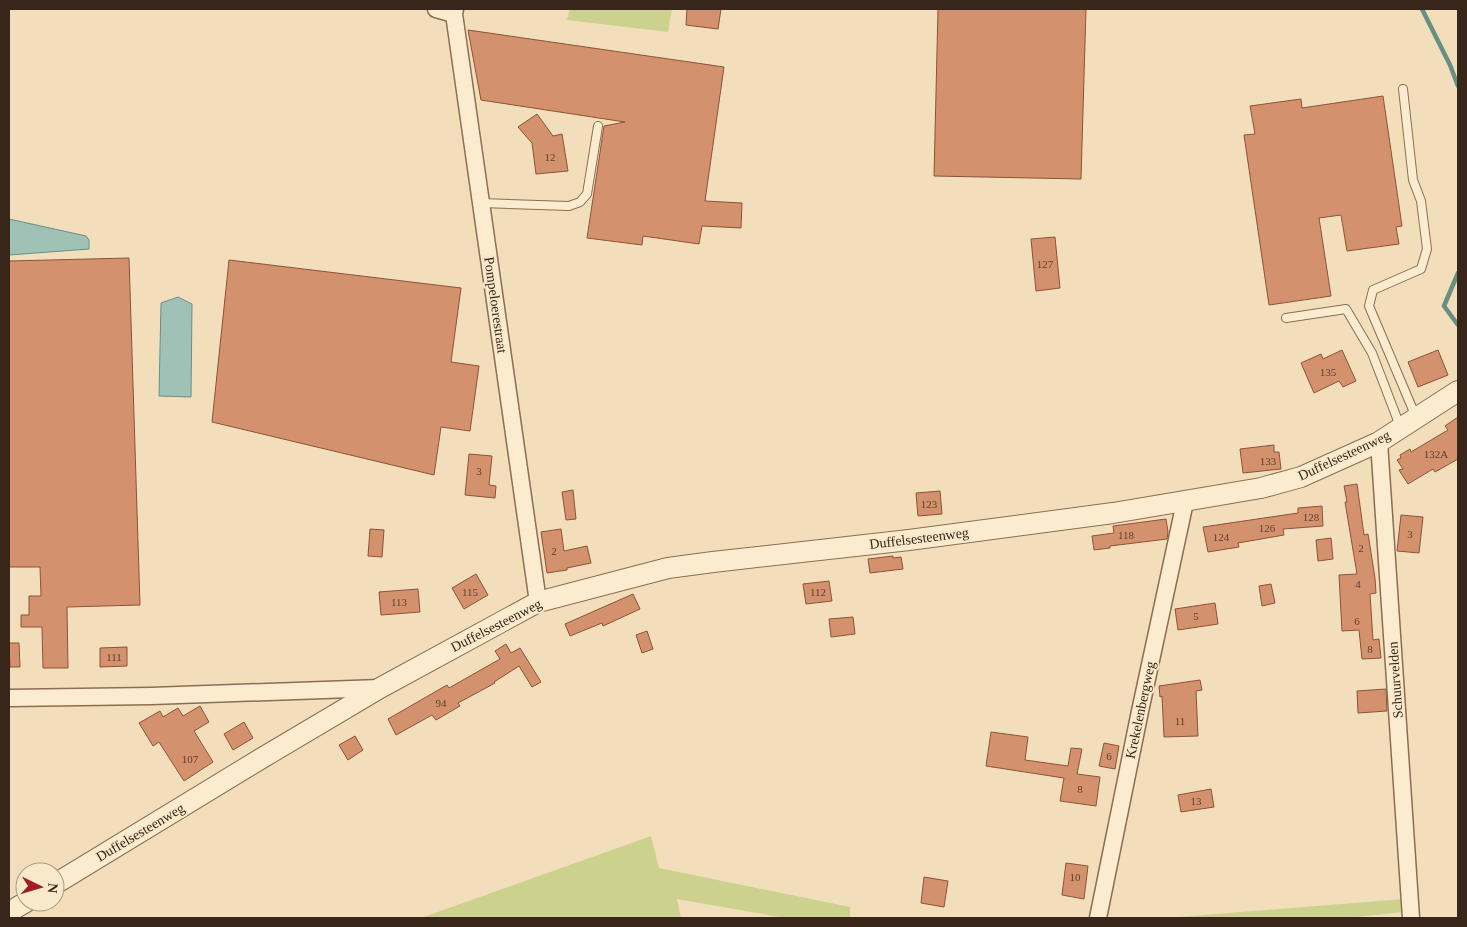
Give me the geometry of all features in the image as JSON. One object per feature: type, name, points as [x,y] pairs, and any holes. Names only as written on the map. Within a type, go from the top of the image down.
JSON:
[{"type":"street","points":[[436,9],[454,11]]},
{"type":"street","name":"Pompeloerestraat","points":[[454,11],[538,602]]},
{"type":"street","name":"Duffelsesteenweg","points":[[65,878],[380,688],[538,602],[668,568],[919,539],[1113,513],[1261,488],[1301,477],[1379,442],[1458,391]]},
{"type":"street","name":"Schuurvelden","points":[[1379,442],[1411,918]]},
{"type":"street","name":"Krekelenbergweg","points":[[1098,918],[1139,716],[1186,502]]},
{"type":"street","name":"Duffelsesteenweg","points":[[9,698],[151,696],[380,688]]},
{"type":"lane","points":[[1403,89],[1413,180],[1421,201],[1426,249],[1420,269],[1373,290],[1369,306],[1409,423]]},
{"type":"lane","points":[[481,203],[569,206],[580,202],[587,194],[598,126]]},
{"type":"lane","points":[[1286,318],[1346,309],[1409,423]]},
{"type":"green space","points":[[570,9],[672,9],[668,32],[567,20]]},
{"type":"green space","points":[[651,836],[659,868],[850,907],[850,918],[785,918],[677,899],[681,918],[421,918]]},
{"type":"green space","points":[[1404,899],[1404,912],[1347,918],[1167,918]]},
{"type":"water","points":[[9,219],[86,236],[89,240],[89,249],[9,255]]},
{"type":"water","points":[[178,297],[192,304],[191,397],[159,396],[161,303]]},
{"type":"building","points":[[687,9],[721,9],[718,29],[686,25]]},
{"type":"building","points":[[938,9],[1086,9],[1081,179],[934,176]]},
{"type":"building","points":[[468,30],[724,67],[705,201],[742,203],[741,228],[702,226],[699,244],[643,236],[642,245],[587,238],[604,126],[625,122],[481,100]]},
{"type":"building","points":[[1383,96],[1402,226],[1396,227],[1399,244],[1347,251],[1341,215],[1319,218],[1331,296],[1269,305],[1244,135],[1255,134],[1250,106],[1301,99],[1302,108]]},
{"type":"building","points":[[537,114],[553,136],[562,134],[568,171],[536,174],[532,143],[518,127]]},
{"type":"building","points":[[1055,237],[1060,288],[1036,291],[1031,239]]},
{"type":"building","points":[[129,258],[140,605],[67,607],[68,668],[43,668],[42,627],[21,627],[21,615],[29,615],[29,596],[41,596],[40,567],[9,567],[9,261]]},
{"type":"building","points":[[229,260],[461,288],[451,362],[479,366],[470,431],[441,427],[434,475],[212,422]]},
{"type":"building","points":[[1342,350],[1356,381],[1343,387],[1339,381],[1314,393],[1301,363],[1321,354],[1323,359]]},
{"type":"building","points":[[1438,350],[1448,375],[1418,387],[1408,362]]},
{"type":"building","points":[[1458,417],[1458,459],[1435,472],[1433,469],[1408,484],[1399,470],[1403,469],[1397,460],[1401,458],[1400,455],[1410,449],[1411,452],[1448,430],[1445,426]]},
{"type":"building","points":[[1274,445],[1274,452],[1279,452],[1281,469],[1243,473],[1240,449]]},
{"type":"building","points":[[469,454],[492,456],[489,485],[496,486],[495,498],[465,495]]},
{"type":"building","points":[[1357,484],[1364,535],[1368,534],[1375,578],[1376,593],[1370,594],[1373,640],[1379,639],[1381,658],[1362,659],[1359,630],[1342,631],[1339,575],[1357,574],[1344,486]]},
{"type":"building","points":[[573,490],[576,519],[566,520],[562,492]]},
{"type":"building","points":[[940,491],[942,514],[918,516],[916,493]]},
{"type":"building","points":[[1322,506],[1323,526],[1283,529],[1284,535],[1238,543],[1239,547],[1208,552],[1203,527],[1298,513],[1298,508]]},
{"type":"building","points":[[1401,515],[1423,517],[1419,553],[1397,551]]},
{"type":"building","points":[[1166,519],[1167,539],[1110,546],[1110,548],[1094,550],[1092,536],[1114,533],[1113,526]]},
{"type":"building","points":[[370,529],[384,530],[382,557],[368,556]]},
{"type":"building","points":[[561,529],[564,551],[587,546],[591,563],[567,568],[567,570],[547,573],[541,532]]},
{"type":"building","points":[[1331,538],[1333,559],[1318,561],[1316,540]]},
{"type":"building","points":[[893,556],[893,558],[901,557],[903,569],[870,573],[868,559]]},
{"type":"building","points":[[476,574],[488,595],[464,609],[452,588]]},
{"type":"building","points":[[829,581],[832,601],[806,604],[803,584]]},
{"type":"building","points":[[1271,584],[1275,603],[1262,606],[1259,586]]},
{"type":"building","points":[[418,589],[420,612],[381,615],[379,592]]},
{"type":"building","points":[[633,594],[640,609],[603,626],[602,623],[570,636],[565,624]]},
{"type":"building","points":[[1215,603],[1218,624],[1178,630],[1175,609]]},
{"type":"building","points":[[853,617],[855,634],[831,637],[829,619]]},
{"type":"building","points":[[647,631],[653,649],[642,653],[636,635]]},
{"type":"building","points":[[9,643],[19,643],[20,667],[10,667]]},
{"type":"building","points":[[506,644],[511,653],[520,648],[541,682],[532,687],[519,666],[495,683],[458,703],[460,706],[436,720],[432,715],[396,735],[388,719],[447,685],[449,688],[500,659],[495,651]]},
{"type":"building","points":[[127,647],[127,666],[100,667],[100,648]]},
{"type":"building","points":[[1200,680],[1202,690],[1196,691],[1198,736],[1164,737],[1162,696],[1160,697],[1159,686]]},
{"type":"building","points":[[1386,689],[1387,711],[1358,713],[1357,691]]},
{"type":"building","points":[[200,706],[209,722],[194,731],[213,762],[184,781],[159,742],[153,746],[139,723],[160,711],[163,717],[178,708],[183,716]]},
{"type":"building","points":[[244,722],[253,738],[233,750],[224,734]]},
{"type":"building","points":[[991,732],[1028,737],[1025,760],[1068,766],[1071,748],[1082,749],[1077,774],[1100,777],[1096,806],[1060,801],[1064,778],[986,766]]},
{"type":"building","points":[[355,736],[363,750],[348,760],[339,745]]},
{"type":"building","points":[[1104,743],[1119,746],[1115,769],[1099,766]]},
{"type":"building","points":[[1211,789],[1214,807],[1181,812],[1178,795]]},
{"type":"building","points":[[1066,863],[1088,866],[1084,899],[1062,895]]},
{"type":"building","points":[[924,877],[948,881],[944,907],[921,903]]},
{"type":"waterway","points":[[1422,9],[1450,65],[1458,86]]},
{"type":"waterway","points":[[1458,273],[1444,306],[1458,325]]}]
